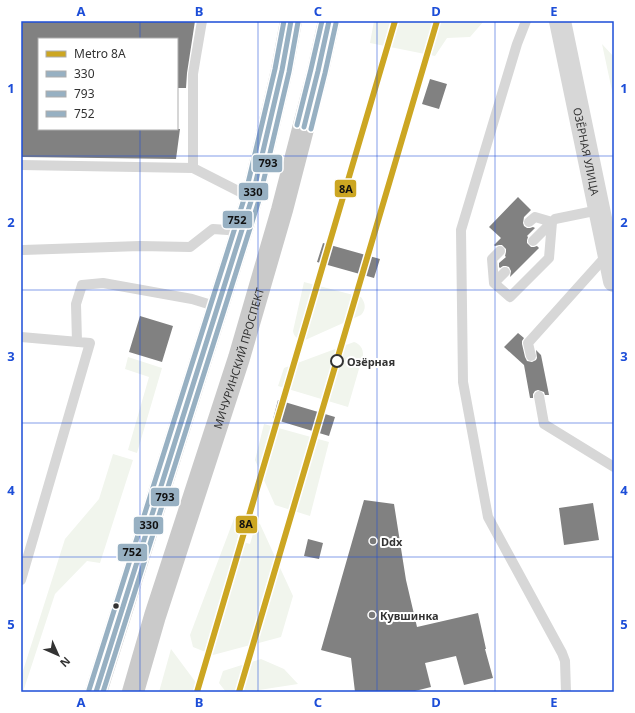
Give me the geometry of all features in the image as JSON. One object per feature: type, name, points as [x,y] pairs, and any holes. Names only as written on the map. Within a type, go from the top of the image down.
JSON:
[{"type":"main road","points":[[96,692],[252,198],[282,70],[291,21]]},
{"type":"main road","name":"МИЧУРИНСКИЙ ПРОСПЕКТ","points":[[133,692],[155,616],[239,358],[280,217],[318,71],[329,21]]},
{"type":"street","name":"ОЗЁРНАЯ УЛИЦА","points":[[560,21],[614,281]]},
{"type":"lane","points":[[192,168],[193,74],[202,21]]},
{"type":"lane","points":[[526,21],[517,44],[461,230],[463,382],[488,517],[562,653],[566,692]]},
{"type":"lane","points":[[21,165],[192,168],[252,198]]},
{"type":"lane","points":[[533,241],[555,219],[599,210]]},
{"type":"lane","points":[[529,222],[535,217],[552,222]]},
{"type":"lane","points":[[500,251],[492,259],[494,282],[510,297],[549,258],[552,222]]},
{"type":"lane","points":[[23,250],[190,246],[213,228],[242,231]]},
{"type":"lane","points":[[531,356],[528,343],[608,254]]},
{"type":"lane","points":[[494,282],[505,272]]},
{"type":"lane","points":[[77,342],[76,304],[82,285],[103,283],[192,299],[218,307]]},
{"type":"lane","points":[[21,337],[90,343],[21,580]]},
{"type":"lane","points":[[539,396],[544,424],[614,467]]},
{"type":"shaded area","points":[[374,21],[484,21],[470,37],[447,38],[435,56],[370,43]]},
{"type":"shaded area","points":[[602,44],[614,57],[614,100]]},
{"type":"shaded area","points":[[304,282],[361,297],[365,304],[364,311],[361,315],[303,341],[294,335],[293,331]]},
{"type":"shaded area","points":[[354,342],[361,347],[363,355],[348,407],[278,386],[284,368]]},
{"type":"shaded area","points":[[128,357],[162,368],[137,453],[128,450],[149,377],[125,369]]},
{"type":"shaded area","points":[[264,424],[329,442],[310,516],[275,505],[255,460]]},
{"type":"shaded area","points":[[113,454],[133,460],[100,563],[87,561],[55,594],[23,692],[21,692],[21,677],[65,539],[99,499]]},
{"type":"shaded area","points":[[235,516],[260,524],[293,596],[281,637],[213,655],[193,647],[190,635]],"holes":[[[243,522],[255,527],[250,544],[237,540]]]},
{"type":"shaded area","points":[[171,649],[203,692],[159,692]]},
{"type":"shaded area","points":[[261,659],[284,669],[298,684],[245,692],[226,692],[219,683],[223,671]]},
{"type":"building","points":[[21,21],[195,21],[186,88],[178,88],[178,38],[38,38],[38,130],[180,129],[176,159],[21,157]]},
{"type":"building","points":[[430,79],[447,84],[439,109],[422,104]]},
{"type":"building","points":[[518,197],[531,210],[524,217],[524,226],[527,228],[535,228],[527,236],[527,243],[531,247],[537,246],[539,248],[510,277],[511,271],[509,267],[499,267],[499,263],[506,257],[506,249],[502,245],[494,245],[501,238],[489,227]]},
{"type":"building","points":[[323,243],[380,259],[374,278],[317,262]]},
{"type":"building","points":[[140,316],[173,326],[162,362],[129,352]]},
{"type":"building","points":[[518,333],[524,338],[522,344],[527,361],[532,362],[536,360],[536,350],[541,355],[549,395],[545,395],[544,392],[538,390],[533,394],[533,398],[530,398],[524,365],[504,347]]},
{"type":"building","points":[[278,400],[335,417],[329,436],[273,419]]},
{"type":"building","name":"Кувшинка","points":[[364,500],[394,504],[406,580],[417,627],[478,613],[485,649],[493,678],[464,685],[456,656],[425,663],[431,687],[411,692],[355,692],[351,658],[321,650]]},
{"type":"building","points":[[593,503],[599,540],[564,545],[559,508]]},
{"type":"building","points":[[308,539],[323,543],[319,559],[304,556]]},
{"type":"metro line","name":"8А","points":[[197,692],[395,21]]},
{"type":"metro line","name":"8А","points":[[239,692],[437,21]]},
{"type":"transit line","name":"752","points":[[89,690],[245,196],[275,69],[284,21]]},
{"type":"transit line","name":"330","points":[[96,692],[252,198],[282,70],[291,21]]},
{"type":"transit line","name":"752","points":[[297,125],[322,21]]},
{"type":"transit line","name":"330","points":[[304,127],[329,21]]},
{"type":"transit line","name":"793","points":[[103,692],[259,200],[289,72],[298,22]]},
{"type":"transit line","name":"793","points":[[311,129],[336,23]]},
{"type":"place","name":"Озёрная","points":[[337,361]]},
{"type":"place","name":"Ddx","points":[[373,541]]},
{"type":"place","name":"Кувшинка","points":[[372,615]]}]
